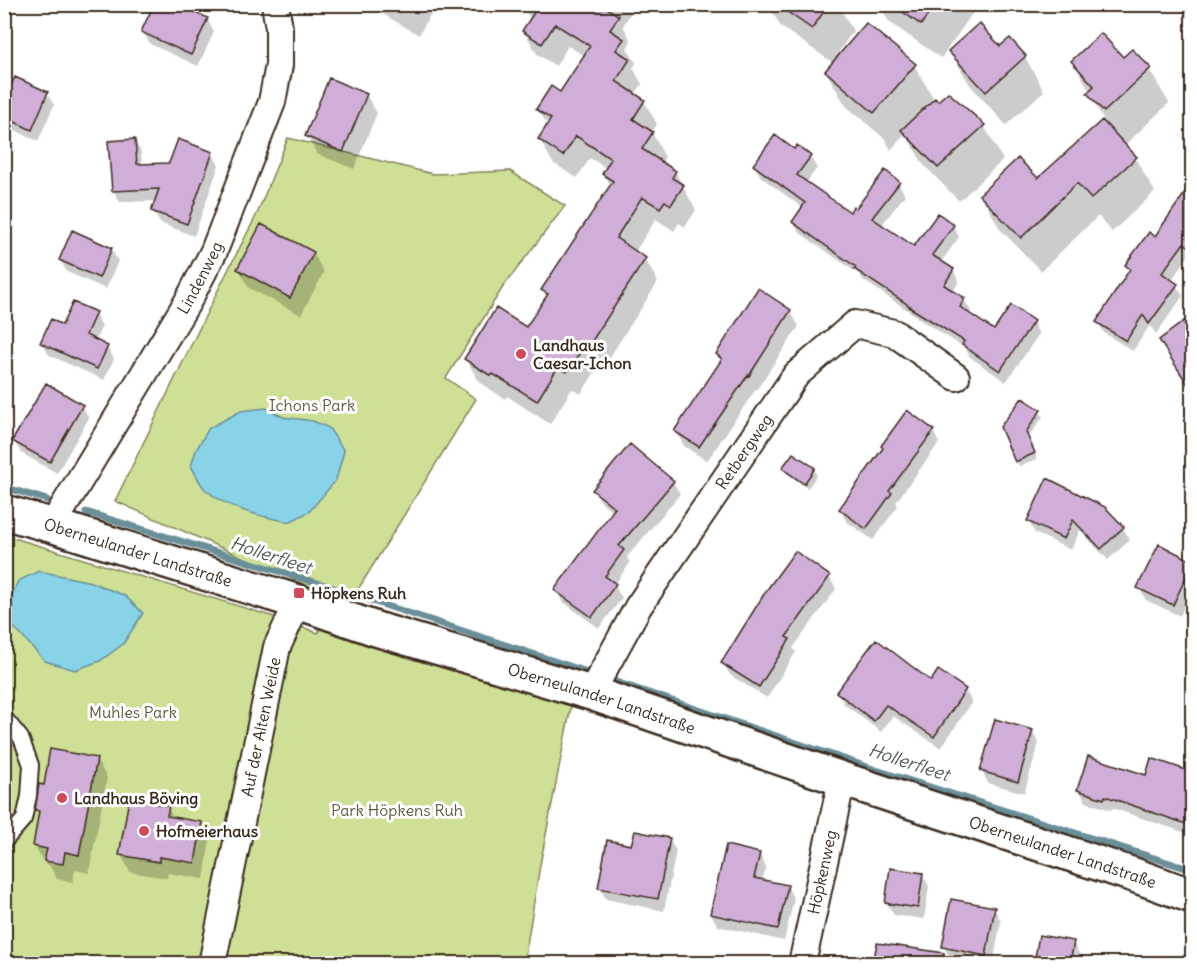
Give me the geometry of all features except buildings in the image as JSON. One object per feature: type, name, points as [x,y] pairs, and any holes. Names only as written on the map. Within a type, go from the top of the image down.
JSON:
[{"type":"street","name":"Lindenweg","points":[[54,526],[188,301],[214,251],[272,102],[279,65],[279,28],[275,4]]},
{"type":"street","name":"Retbergweg","points":[[591,693],[638,607],[796,375],[855,324],[894,333],[956,377]]},
{"type":"street","name":"Oberneulander Landstraße","points":[[4,512],[298,602],[376,629],[591,693],[1192,896]]},
{"type":"street","name":"Auf der Alten Weide","points":[[212,963],[277,647],[298,602]]},
{"type":"street","name":"Höpkenweg","points":[[802,963],[842,779]]},
{"type":"lane","points":[[4,717],[21,738],[31,765],[29,796],[24,819],[4,842]]},
{"type":"green space","name":"Ichons Park","points":[[288,138],[433,174],[510,171],[565,206],[503,287],[446,378],[476,399],[349,604],[115,501],[257,214]]},
{"type":"green space","points":[[4,535],[281,619],[318,633],[322,623],[572,701],[540,865],[524,963],[5,963]]},
{"type":"water","points":[[266,408],[283,417],[313,421],[329,428],[344,451],[336,480],[309,512],[289,522],[225,503],[204,488],[191,466],[196,450],[209,428],[241,411]]},
{"type":"water","points":[[39,571],[91,582],[125,596],[143,613],[123,644],[100,661],[75,670],[45,661],[10,623],[8,604],[18,581]]},
{"type":"waterway","name":"Hollerfleet","points":[[4,487],[47,500]]},
{"type":"waterway","name":"Hollerfleet","points":[[86,512],[324,585],[584,671]]},
{"type":"waterway","name":"Hollerfleet","points":[[616,682],[876,770],[1192,870]]},
{"type":"place","name":"Landhaus Caesar-Ichon","points":[[521,354]]},
{"type":"place","name":"Höpkens Ruh","points":[[299,593]]},
{"type":"place","name":"Landhaus Böving","points":[[62,798]]},
{"type":"place","name":"Hofmeierhaus","points":[[144,831]]},
{"type":"park label","name":"Muhles Park","points":[[133,712]]},
{"type":"park label","name":"Park Höpkens Ruh","points":[[397,810]]}]
